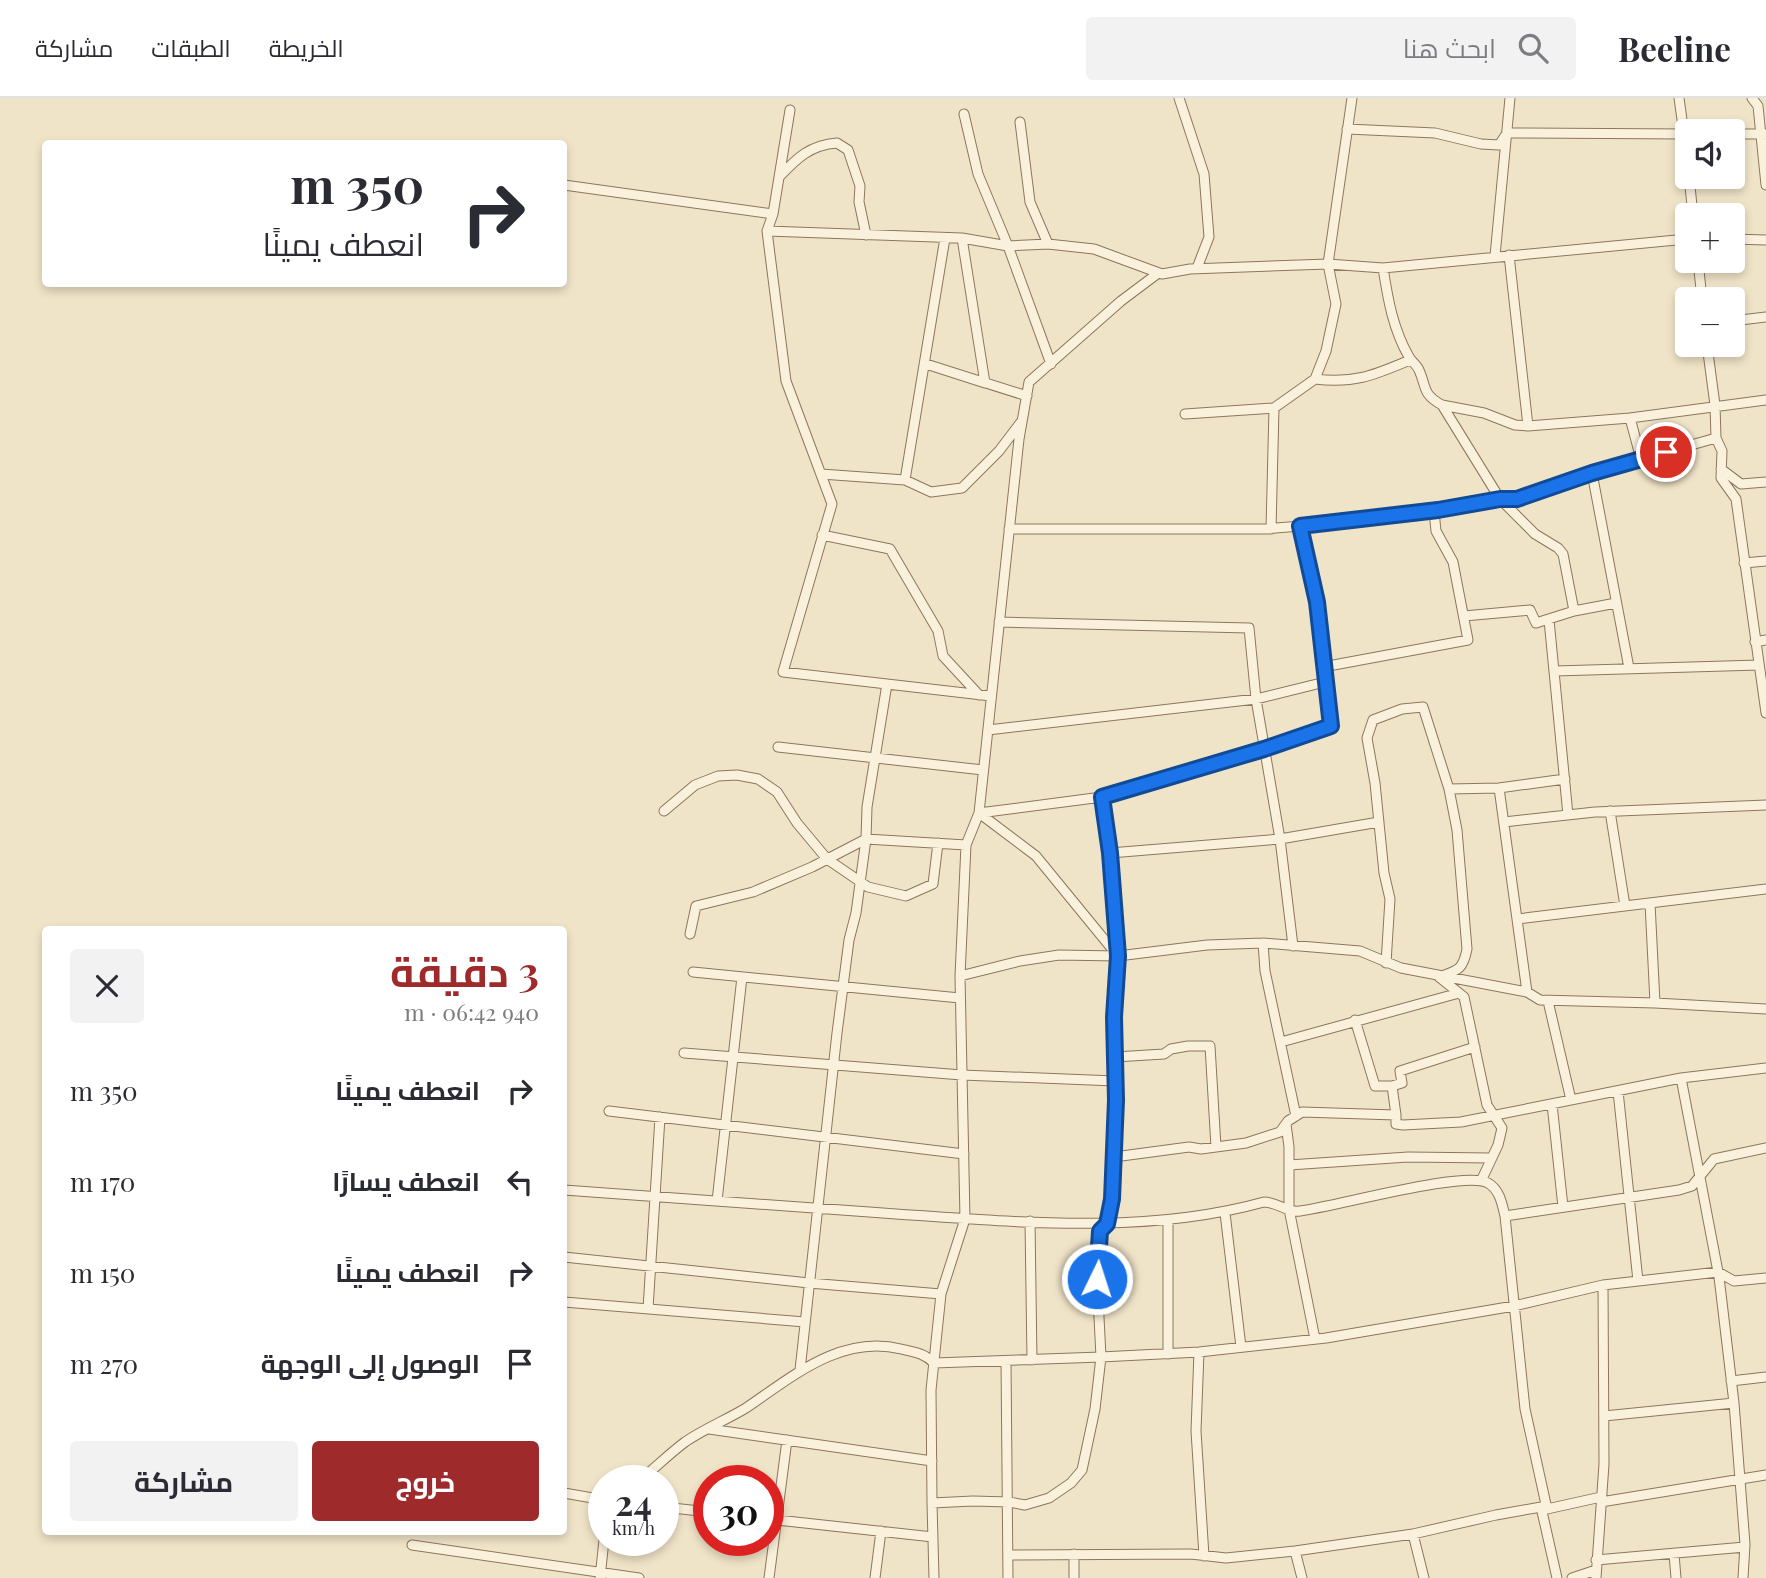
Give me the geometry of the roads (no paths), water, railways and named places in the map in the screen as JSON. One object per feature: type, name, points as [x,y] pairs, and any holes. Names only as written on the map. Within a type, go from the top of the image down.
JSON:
[{"type":"street","points":[[1179,98],[1204,174],[1209,237],[1197,268]]},
{"type":"street","points":[[1185,414],[1274,408],[1315,379],[1326,351],[1336,304],[1328,264],[1352,98]]},
{"type":"street","points":[[1495,256],[1510,98]]},
{"type":"street","points":[[1752,98],[1758,106],[1764,136],[1766,185]]},
{"type":"street","points":[[1677,100],[1682,119]]},
{"type":"street","points":[[790,110],[773,214],[767,231],[786,381],[832,504],[783,672],[991,696]]},
{"type":"street","points":[[964,114],[978,174],[1008,246],[1051,364]]},
{"type":"street","points":[[1020,122],[1030,202],[1048,244]]},
{"type":"street","points":[[1347,129],[1434,133],[1499,145],[1507,133]]},
{"type":"street","points":[[1507,133],[1675,134]]},
{"type":"street","points":[[1745,135],[1764,136]]},
{"type":"street","points":[[779,177],[808,150],[837,143],[848,150],[860,186],[859,202],[866,235]]},
{"type":"street","points":[[567,185],[773,214]]},
{"type":"street","points":[[767,231],[962,238],[1008,246],[1048,244],[1094,249],[1157,274]]},
{"type":"street","points":[[905,480],[945,238]]},
{"type":"street","points":[[926,364],[985,383],[962,238]]},
{"type":"street","points":[[1745,239],[1766,240]]},
{"type":"street","points":[[934,1578],[931,1390],[941,1294],[965,1219],[960,976],[966,845],[979,813],[1009,529],[1029,382],[1121,301],[1157,274],[1197,268],[1328,264],[1383,268],[1675,240]]},
{"type":"street","points":[[1509,255],[1528,426]]},
{"type":"street","points":[[1383,268],[1391,319],[1410,360],[1419,368],[1424,389],[1430,398],[1442,405],[1484,413],[1515,425],[1528,426],[1630,418],[1766,400]]},
{"type":"street","points":[[1745,319],[1766,317]]},
{"type":"street","points":[[1709,357],[1716,438],[1722,452],[1721,478],[1735,499],[1766,713]]},
{"type":"street","points":[[1315,379],[1340,382],[1370,376],[1410,360]]},
{"type":"street","points":[[926,364],[1027,396]]},
{"type":"street","points":[[1442,405],[1500,499],[1513,509],[1535,534],[1563,554],[1574,611]]},
{"type":"street","points":[[1271,529],[1274,408]]},
{"type":"street","points":[[1630,418],[1641,459]]},
{"type":"street","points":[[821,474],[905,480],[931,492],[962,488],[999,451],[1022,421]]},
{"type":"street","points":[[1009,529],[1271,529],[1434,511],[1500,499],[1517,499],[1592,473],[1716,438]]},
{"type":"street","points":[[1721,468],[1741,484],[1766,482]]},
{"type":"street","points":[[1592,473],[1629,668]]},
{"type":"street","points":[[1323,667],[1468,640],[1452,562],[1436,531],[1434,511]]},
{"type":"street","points":[[979,813],[1102,797],[1264,749],[1331,726],[1317,602],[1300,526]]},
{"type":"street","points":[[822,535],[890,549],[938,631],[943,656],[979,695]]},
{"type":"street","points":[[1744,563],[1766,561]]},
{"type":"street","points":[[1464,616],[1530,610],[1536,623],[1574,611],[1616,603]]},
{"type":"street","points":[[1549,620],[1568,815]]},
{"type":"street","points":[[999,622],[1249,628],[1255,699],[1280,839],[1293,946]]},
{"type":"street","points":[[1755,642],[1766,640]]},
{"type":"street","points":[[1555,671],[1759,665]]},
{"type":"street","points":[[988,730],[1255,699],[1325,681]]},
{"type":"street","points":[[800,1370],[833,1064],[866,838],[867,807],[887,684]]},
{"type":"street","points":[[1386,963],[1390,899],[1384,873],[1375,783],[1367,738],[1373,720],[1402,709],[1423,708],[1449,789],[1457,830],[1467,949],[1464,964],[1439,977]]},
{"type":"street","points":[[778,747],[983,771]]},
{"type":"street","points":[[664,811],[695,785],[718,776],[737,775],[758,779],[777,792],[797,823],[827,859],[869,887],[906,896],[933,884],[938,843]]},
{"type":"street","points":[[1449,789],[1499,788],[1564,779]]},
{"type":"street","points":[[1499,788],[1527,992]]},
{"type":"street","points":[[932,1503],[1009,1502],[1025,1505],[1049,1498],[1071,1483],[1082,1470],[1095,1409],[1101,1357],[1097,1279],[1100,1231],[1107,1224],[1112,1199],[1114,1157],[1114,1017],[1118,956],[1110,853],[1102,797]]},
{"type":"street","points":[[1504,822],[1610,811],[1766,806]]},
{"type":"street","points":[[1610,811],[1625,906]]},
{"type":"street","points":[[979,813],[1037,856],[1118,956]]},
{"type":"street","points":[[1110,853],[1280,839],[1379,822]]},
{"type":"street","points":[[691,934],[696,906],[753,892],[827,859],[866,838],[966,845]]},
{"type":"street","points":[[1517,919],[1766,889]]},
{"type":"street","points":[[1650,903],[1656,1003]]},
{"type":"street","points":[[960,976],[1020,961],[1059,955],[1118,956],[1207,944],[1263,943],[1360,951],[1386,963],[1439,977],[1527,992],[1540,1000],[1766,1009]]},
{"type":"street","points":[[1263,943],[1265,971],[1296,1116]]},
{"type":"street","points":[[694,972],[960,998]]},
{"type":"street","points":[[717,1201],[742,977]]},
{"type":"street","points":[[1439,977],[1464,997],[1487,1105],[1502,1128],[1481,1181]]},
{"type":"street","points":[[1281,1042],[1459,993]]},
{"type":"street","points":[[1548,1000],[1571,1100]]},
{"type":"street","points":[[1355,1020],[1375,1086],[1402,1083],[1399,1071],[1475,1047]]},
{"type":"street","points":[[1115,1057],[1164,1054],[1171,1049],[1188,1046],[1210,1046],[1216,1147]]},
{"type":"street","points":[[684,1053],[962,1075],[1115,1081]]},
{"type":"street","points":[[1392,1086],[1396,1124],[1403,1125],[1461,1122],[1681,1078],[1766,1069]]},
{"type":"street","points":[[1681,1078],[1718,1272],[1734,1403],[1745,1547],[1743,1578]]},
{"type":"street","points":[[1618,1091],[1638,1281]]},
{"type":"street","points":[[1552,1104],[1563,1207]]},
{"type":"street","points":[[608,1111],[964,1154]]},
{"type":"street","points":[[1114,1157],[1246,1143],[1280,1132],[1302,1112],[1395,1115]]},
{"type":"street","points":[[648,1309],[660,1117]]},
{"type":"street","points":[[1286,1124],[1289,1209],[1315,1339]]},
{"type":"street","points":[[1505,1216],[1679,1190],[1692,1186],[1714,1160],[1766,1148]]},
{"type":"street","points":[[1289,1164],[1408,1157],[1491,1158]]},
{"type":"street","points":[[567,1189],[965,1219],[1107,1224],[1225,1213],[1264,1202],[1296,1212],[1431,1184],[1481,1181],[1490,1184],[1500,1195],[1505,1216],[1525,1409],[1557,1578]]},
{"type":"street","points":[[1225,1213],[1241,1347]]},
{"type":"street","points":[[1168,1220],[1168,1354]]},
{"type":"street","points":[[1030,1221],[1032,1360]]},
{"type":"street","points":[[567,1257],[941,1294]]},
{"type":"street","points":[[658,1465],[685,1442],[743,1409],[800,1370],[832,1354],[869,1346],[891,1346],[926,1355],[934,1363],[1199,1352],[1315,1339],[1514,1306],[1638,1281],[1718,1272],[1734,1281],[1766,1278]]},
{"type":"street","points":[[1596,1569],[1604,1416],[1603,1286]]},
{"type":"street","points":[[567,1302],[805,1322]]},
{"type":"street","points":[[1199,1352],[1196,1431],[1205,1556]]},
{"type":"street","points":[[1006,1361],[1008,1578]]},
{"type":"street","points":[[1731,1381],[1766,1377]]},
{"type":"street","points":[[1604,1416],[1734,1403]]},
{"type":"street","points":[[709,1429],[932,1461]]},
{"type":"street","points":[[782,1465],[787,1440]]},
{"type":"street","points":[[1008,1555],[1226,1558],[1295,1551],[1413,1534],[1496,1515],[1766,1475]]},
{"type":"street","points":[[567,1494],[588,1497]]},
{"type":"street","points":[[784,1520],[933,1537]]},
{"type":"street","points":[[875,1578],[881,1531]]},
{"type":"street","points":[[1413,1534],[1424,1578]]},
{"type":"street","points":[[412,1545],[600,1576],[639,1578]]},
{"type":"street","points":[[1572,1578],[1596,1569],[1674,1553],[1745,1547]]},
{"type":"street","points":[[1295,1551],[1302,1578]]},
{"type":"street","points":[[1674,1553],[1676,1578]]},
{"type":"street","points":[[1074,1555],[1074,1578]]},
{"type":"street","points":[[600,1576],[602,1556]]},
{"type":"street","points":[[769,1578],[770,1556]]}]
